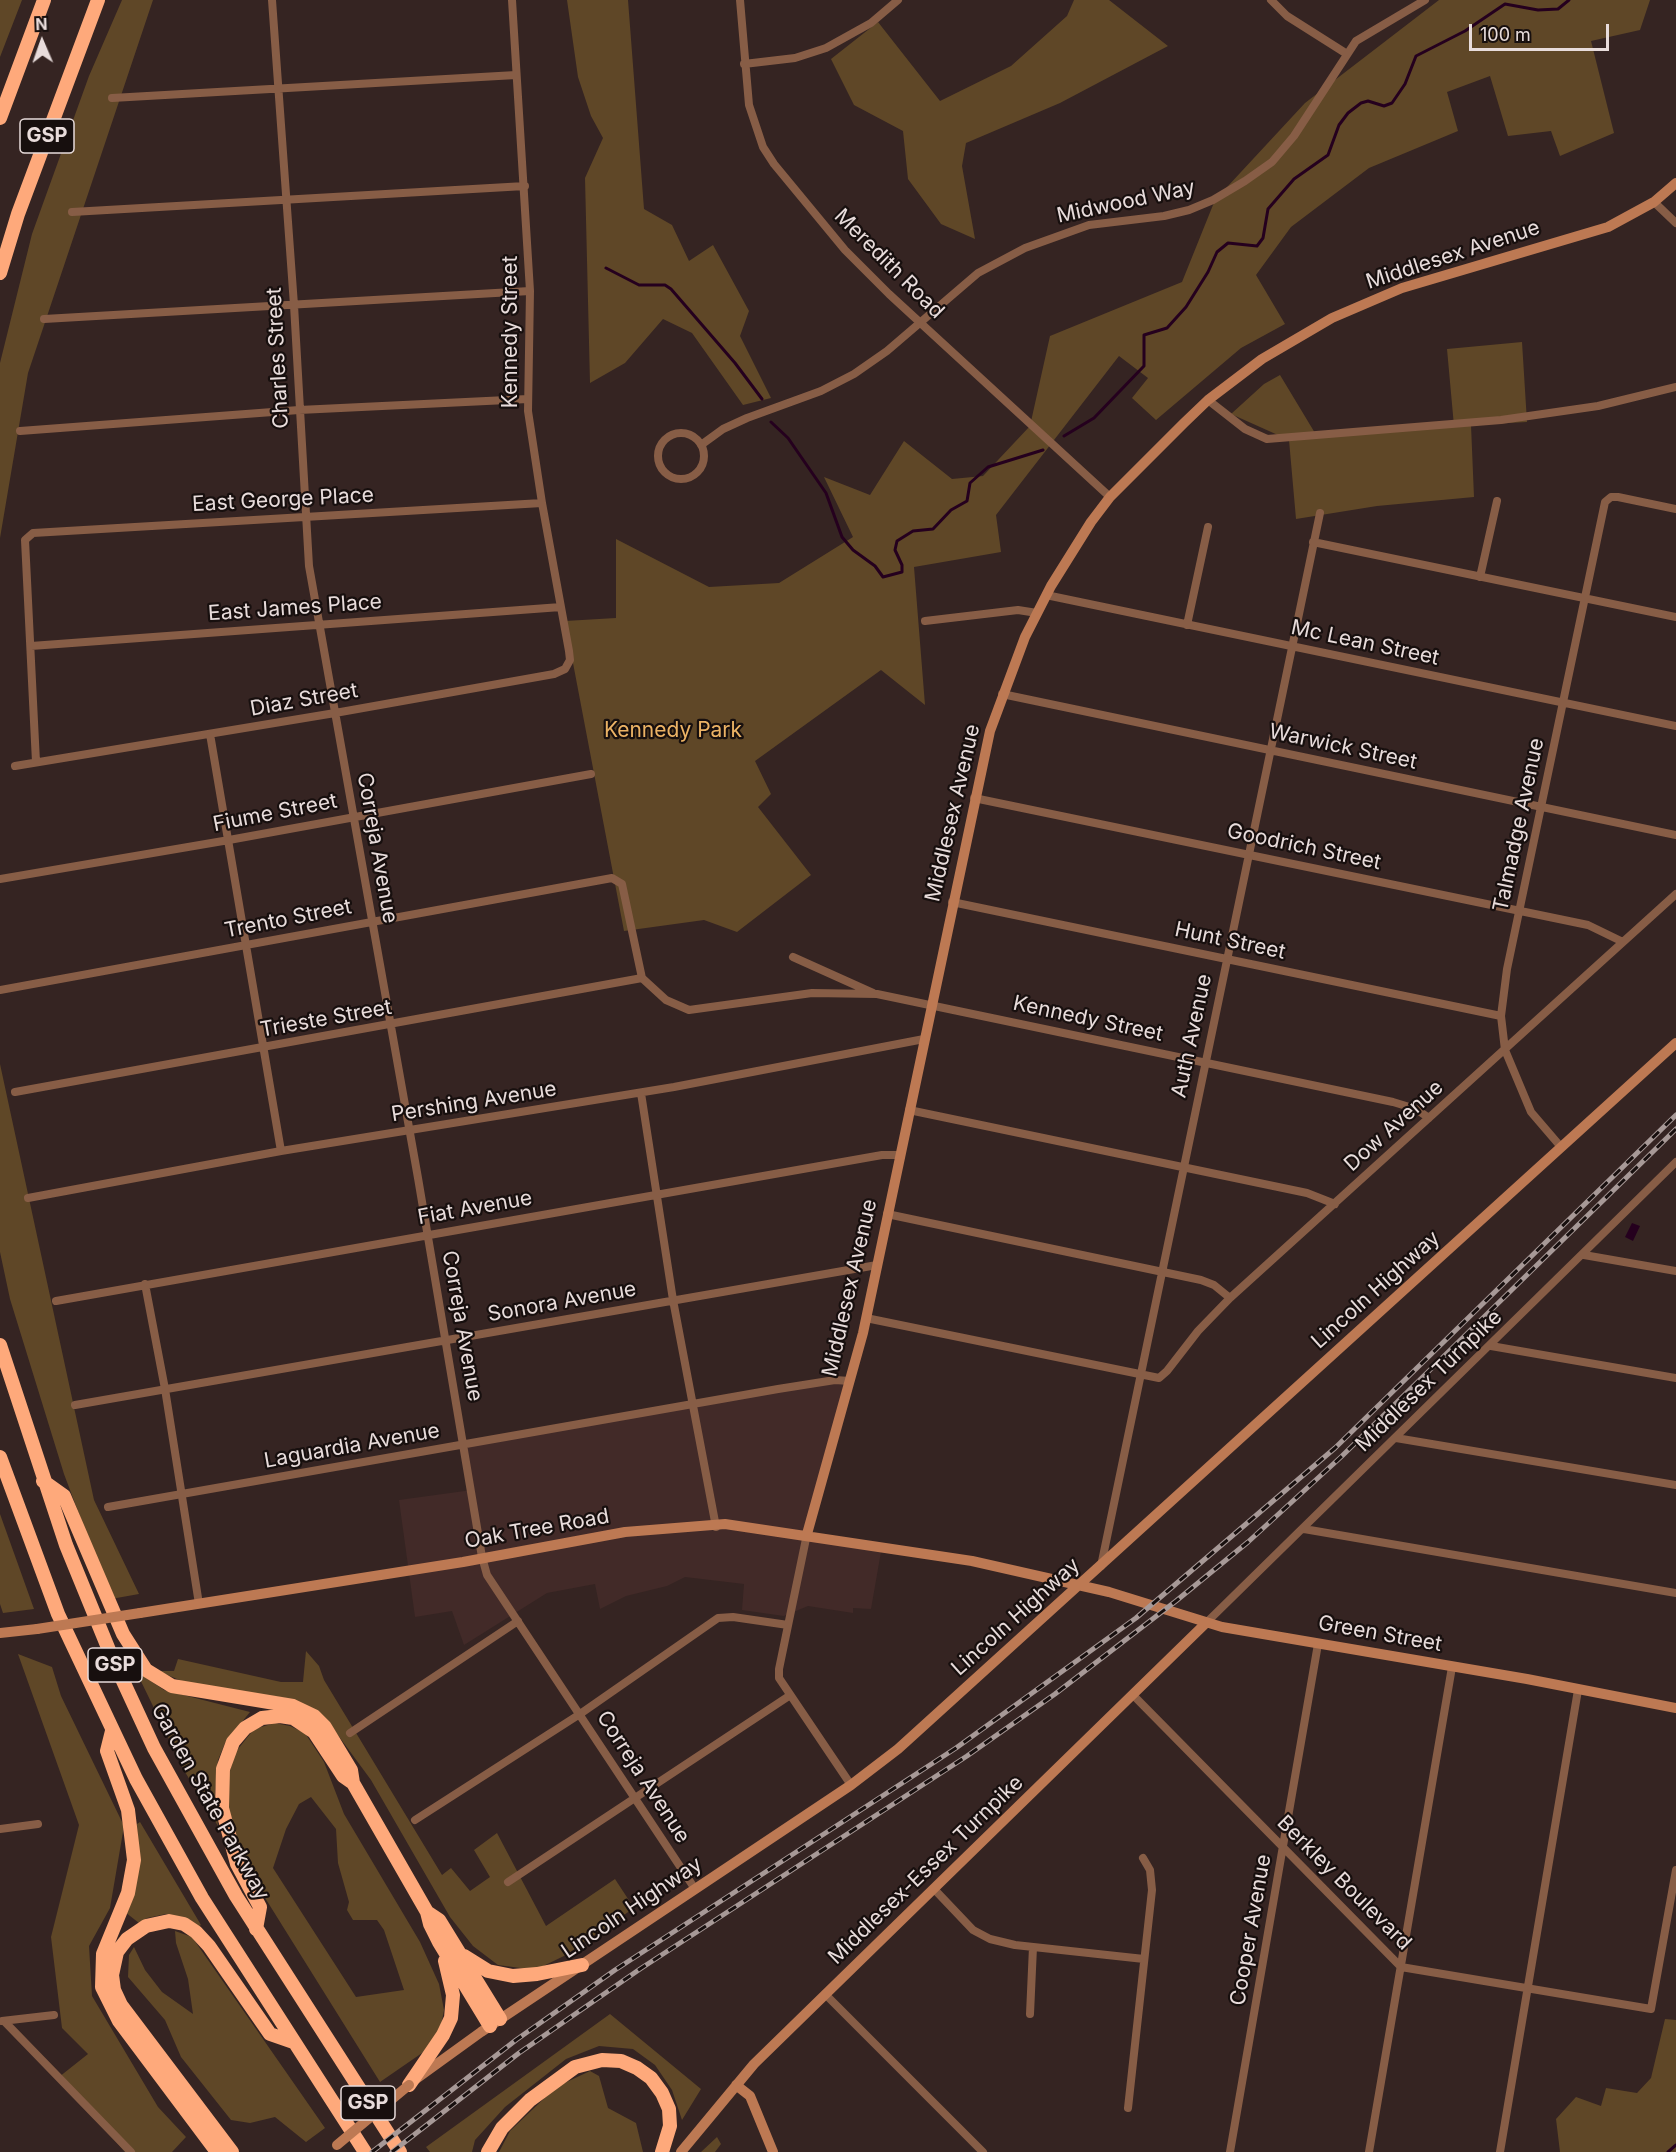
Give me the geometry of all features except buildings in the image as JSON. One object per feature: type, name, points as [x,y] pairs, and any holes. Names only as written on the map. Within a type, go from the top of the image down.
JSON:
[{"type":"highway","name":"GSP","points":[[0,118],[4,95],[44,0]]},
{"type":"highway","name":"GSP","points":[[0,273],[18,213],[98,0]]},
{"type":"highway","name":"Garden State Parkway","points":[[0,1345],[43,1481],[79,1577],[139,1717],[201,1837],[256,1929],[400,2152]]},
{"type":"highway","points":[[0,1457],[58,1614],[112,1731],[185,1868],[293,2042],[365,2152]]},
{"type":"highway","points":[[43,1481],[64,1496],[123,1634],[146,1670],[172,1686],[286,1704],[308,1712],[333,1738],[351,1770],[353,1783],[428,1911],[439,1920],[495,2023]]},
{"type":"highway","points":[[256,1929],[260,1907],[237,1864],[222,1808],[223,1769],[233,1742],[245,1728],[262,1718],[280,1716],[292,1718],[314,1732],[343,1776],[353,1783]]},
{"type":"highway","points":[[112,1731],[106,1752],[128,1810],[134,1860],[128,1893],[103,1954],[102,1987],[119,2021],[214,2149]]},
{"type":"highway","points":[[428,1911],[430,1924],[439,1942],[495,2023]]},
{"type":"highway","points":[[232,2152],[117,1997],[112,1982],[112,1967],[117,1952],[139,1929],[161,1921],[177,1922],[191,1928],[209,1946],[270,2034],[293,2042]]},
{"type":"highway","points":[[409,2085],[443,2035],[452,2012],[452,1983],[439,1942]]},
{"type":"highway","points":[[458,1953],[482,1968],[513,1976],[537,1974],[582,1965]]},
{"type":"highway","points":[[488,2152],[502,2128],[530,2100],[575,2067],[602,2060],[621,2061],[637,2068],[651,2078],[662,2093],[669,2109],[670,2126],[662,2152]]},
{"type":"highway","points":[[210,2124],[244,2152]]},
{"type":"street","name":"Charles Street","points":[[272,0],[294,305],[305,517],[317,624],[335,713]]},
{"type":"street","name":"Kennedy Street","points":[[512,0],[530,291],[528,399],[542,503],[570,660]]},
{"type":"street","name":"Meredith Road","points":[[740,0],[749,105],[763,147],[774,164],[845,250],[919,322],[1110,497]]},
{"type":"street","points":[[744,64],[795,58],[826,48],[871,23],[898,0]]},
{"type":"street","points":[[1271,0],[1287,16],[1347,54]]},
{"type":"street","name":"Midwood Way","points":[[701,445],[723,429],[821,391],[854,374],[887,351],[978,273],[1025,248],[1089,225],[1164,216],[1189,210],[1213,200],[1245,181],[1272,162],[1294,136],[1356,41],[1425,0]]},
{"type":"street","points":[[112,98],[516,75]]},
{"type":"street","name":"Middlesex Avenue","points":[[850,1785],[789,1696],[779,1674],[807,1534],[866,1318],[974,798],[1002,694],[1046,595],[1091,522],[1110,497],[1208,400],[1262,358],[1332,318],[1402,288],[1608,227],[1654,202],[1676,183]]},
{"type":"street","points":[[72,212],[286,202],[525,186]]},
{"type":"street","points":[[1654,202],[1676,223]]},
{"type":"street","points":[[44,320],[530,291]]},
{"type":"street","points":[[1208,400],[1245,429],[1267,440],[1501,420],[1598,406],[1676,387]]},
{"type":"street","points":[[20,431],[299,410],[528,399]]},
{"type":"street","points":[[677,434],[691,436],[701,445],[703,460],[695,474],[689,477],[673,478],[662,468],[658,453],[660,446],[670,436],[677,434]]},
{"type":"street","name":"Talmadge Avenue","points":[[1561,1147],[1531,1112],[1505,1050],[1501,1016],[1519,911],[1604,505],[1609,498],[1621,497],[1676,509]]},
{"type":"street","points":[[1480,577],[1497,501]]},
{"type":"street","name":"East George Place","points":[[31,646],[27,536],[42,532],[542,503]]},
{"type":"street","name":"Auth Avenue","points":[[1101,1566],[1320,513]]},
{"type":"street","points":[[1187,625],[1208,527]]},
{"type":"street","points":[[1313,542],[1676,617]]},
{"type":"street","name":"Mc Lean Street","points":[[1046,595],[1676,726]]},
{"type":"street","name":"East James Place","points":[[31,646],[561,607]]},
{"type":"street","points":[[925,621],[1018,610],[1037,613]]},
{"type":"street","points":[[31,646],[36,762]]},
{"type":"street","name":"Diaz Street","points":[[15,766],[554,675],[565,669],[570,660]]},
{"type":"street","name":"Warwick Street","points":[[1002,694],[1676,835]]},
{"type":"street","name":"Correja Avenue","points":[[335,713],[487,1575],[695,1889]]},
{"type":"street","points":[[210,734],[281,1151]]},
{"type":"street","name":"Fiume Street","points":[[0,879],[591,774]]},
{"type":"street","name":"Goodrich Street","points":[[974,798],[1588,925],[1623,942]]},
{"type":"street","name":"Trento Street","points":[[0,990],[247,947],[371,921],[612,878],[619,880],[622,884],[642,978]]},
{"type":"street","name":"Dow Avenue","points":[[1140,1376],[1155,1379],[1162,1376],[1198,1331],[1230,1298],[1676,894]]},
{"type":"street","name":"Hunt Street","points":[[952,902],[1501,1016]]},
{"type":"street","name":"Kennedy Street","points":[[793,957],[877,994]]},
{"type":"street","name":"Kennedy Street","points":[[642,978],[666,1000],[696,1011],[812,993],[877,994],[1393,1102],[1416,1109],[1429,1118]]},
{"type":"street","name":"Trieste Street","points":[[15,1092],[391,1026],[642,978]]},
{"type":"street","name":"Pershing Avenue","points":[[28,1198],[281,1151],[641,1093],[924,1039]]},
{"type":"street","name":"Lincoln Highway","points":[[333,2148],[409,2085],[495,2023],[850,1785],[913,1736],[1676,1043]]},
{"type":"street","points":[[641,1093],[674,1300],[716,1527]]},
{"type":"street","points":[[909,1110],[1307,1193],[1335,1204]]},
{"type":"street","name":"Fiat Avenue","points":[[56,1301],[882,1155],[900,1155]]},
{"type":"street","name":"Middlesex Turnpike","points":[[1206,1623],[1491,1346],[1676,1162]]},
{"type":"street","points":[[887,1214],[1209,1282],[1230,1298]]},
{"type":"street","points":[[1584,1254],[1676,1270]]},
{"type":"street","name":"Sonora Avenue","points":[[75,1405],[877,1265]]},
{"type":"street","points":[[145,1284],[165,1389],[199,1604]]},
{"type":"street","points":[[866,1318],[1140,1376]]},
{"type":"street","points":[[1491,1346],[1676,1378]]},
{"type":"street","name":"Laguardia Avenue","points":[[108,1507],[693,1403],[835,1380],[850,1381]]},
{"type":"street","points":[[1396,1438],[1676,1485]]},
{"type":"street","name":"Oak Tree Road","points":[[0,1633],[199,1604],[625,1532],[716,1527],[724,1524],[807,1534],[972,1561],[1080,1585]]},
{"type":"street","points":[[1304,1529],[1676,1593]]},
{"type":"street","name":"Green Street","points":[[1080,1585],[1206,1623],[1676,1708]]},
{"type":"street","points":[[415,1820],[580,1714],[718,1618],[733,1617],[788,1625]]},
{"type":"street","points":[[350,1733],[518,1622]]},
{"type":"street","name":"Middlesex-Essex Turnpike","points":[[681,2152],[736,2085],[825,1994],[935,1890],[1206,1623]]},
{"type":"street","name":"Cooper Avenue","points":[[1230,2152],[1318,1644]]},
{"type":"street","points":[[1369,2152],[1452,1667]]},
{"type":"street","points":[[1500,2152],[1578,1690]]},
{"type":"street","points":[[508,1882],[789,1696]]},
{"type":"street","name":"Berkley Boulevard","points":[[1134,1696],[1401,1967],[1651,2009],[1676,1870]]},
{"type":"street","points":[[0,1828],[38,1824]]},
{"type":"street","points":[[1128,2108],[1152,1884],[1150,1870],[1143,1858]]},
{"type":"street","points":[[935,1890],[973,1929],[984,1936],[1002,1942],[1144,1959]]},
{"type":"street","points":[[1029,2014],[1033,1947]]},
{"type":"street","points":[[825,1994],[983,2152]]},
{"type":"street","points":[[2,2021],[54,2015]]},
{"type":"street","points":[[2,2021],[131,2152]]},
{"type":"street","points":[[736,2085],[750,2096],[773,2152]]},
{"type":"shaded area","points":[[1632,1223],[1640,1226],[1633,1241],[1625,1237]]},
{"type":"shaded area","points":[[847,1380],[807,1534],[882,1546],[871,1609],[853,1608],[853,1613],[808,1606],[784,1616],[742,1610],[744,1584],[685,1577],[667,1586],[626,1596],[600,1609],[595,1584],[547,1593],[464,1645],[452,1611],[415,1617],[399,1500],[472,1490],[464,1445]]},
{"type":"green space","points":[[0,0],[22,0],[0,57]]},
{"type":"green space","points":[[122,0],[153,0],[28,373],[0,538],[0,363],[32,234],[89,76]]},
{"type":"green space","points":[[567,0],[628,0],[644,209],[672,225],[689,261],[713,245],[749,311],[740,336],[771,398],[743,405],[692,333],[663,319],[625,363],[590,383],[585,178],[603,138],[591,116],[578,77]]},
{"type":"green space","points":[[1074,0],[1109,0],[1168,46],[1060,103],[966,143],[962,166],[975,239],[941,224],[908,179],[903,131],[854,105],[831,59],[878,22],[940,101],[1011,66],[1067,16]]},
{"type":"green space","name":"Kennedy Park","points":[[1439,0],[1650,0],[1640,30],[1591,41],[1614,133],[1560,156],[1551,131],[1508,136],[1490,76],[1447,92],[1458,131],[1369,168],[1291,227],[1256,275],[1285,324],[1241,348],[1156,420],[1132,398],[1148,378],[1119,356],[996,515],[1001,552],[914,567],[925,705],[881,670],[755,761],[771,794],[758,807],[811,875],[737,932],[704,920],[624,931],[565,621],[616,618],[616,539],[709,587],[779,583],[853,537],[824,477],[870,495],[904,441],[952,479],[983,476],[1030,426],[1050,336],[1182,282],[1215,200],[1305,103]]},
{"type":"green space","points":[[1522,342],[1527,422],[1471,425],[1474,497],[1377,506],[1296,519],[1289,440],[1231,414],[1264,384],[1280,375],[1318,438],[1454,426],[1447,349]]},
{"type":"green space","points":[[0,1064],[94,1500],[139,1594],[111,1599],[64,1474],[10,1299],[0,1252]]},
{"type":"green space","points":[[0,1514],[34,1609],[3,1613],[0,1604]]},
{"type":"green space","points":[[306,1651],[319,1666],[324,1680],[442,1875],[451,1868],[470,1891],[490,1877],[474,1850],[497,1833],[546,1926],[615,1879],[634,1908],[566,1955],[535,1970],[498,1965],[473,1946],[450,1917],[371,1780],[329,1723],[300,1702],[184,1682],[158,1671],[174,1671],[178,1659],[281,1682],[303,1682]]},
{"type":"green space","points":[[18,1654],[52,1667],[61,1696],[124,1826],[110,1908],[89,1946],[92,1996],[158,2107],[186,2137],[172,2152],[125,2152],[59,2077],[88,2054],[62,2028],[51,1937],[79,1825]]},
{"type":"green space","points":[[136,1671],[164,1690],[250,1712],[225,1743],[218,1760],[215,1793],[218,1826],[185,1772]]},
{"type":"green space","points":[[275,1723],[290,1726],[305,1733],[324,1762],[344,1814],[420,1942],[439,1984],[444,2010],[438,2042],[380,2082],[247,1869],[241,1854],[228,1806],[228,1779],[234,1754],[254,1729]],"holes":[[[311,1797],[336,1829],[338,1863],[349,1902],[347,1910],[353,1920],[377,1920],[384,1930],[404,1990],[356,1997],[273,1868],[286,1829],[299,1804]]]},
{"type":"green space","points":[[140,1822],[201,1925],[198,1927],[188,1919],[166,1914],[147,1918],[139,1923],[125,1912],[138,1851],[137,1824]]},
{"type":"green space","points":[[175,1931],[192,1937],[325,2128],[306,2142],[275,2117],[250,2123],[231,2120],[181,2057],[165,2020],[128,1977],[129,1955],[134,1947],[145,1970],[162,1992],[193,2014],[188,1979],[176,1943]]},
{"type":"green space","points":[[610,2014],[701,2089],[682,2120],[672,2090],[655,2065],[633,2049],[599,2046],[566,2059],[505,2107],[475,2140],[472,2152],[430,2152],[426,2147]]},
{"type":"green space","points":[[1665,2019],[1676,2020],[1676,2152],[1560,2152],[1556,2119],[1576,2097],[1601,2106],[1606,2088],[1637,2093],[1651,2078]]},
{"type":"green space","points":[[590,2071],[599,2076],[608,2108],[636,2123],[643,2152],[499,2152],[510,2131],[556,2087]]},
{"type":"green space","points":[[717,2137],[721,2144],[715,2152],[701,2152]]},
{"type":"waterway","points":[[1064,436],[1094,418],[1144,366],[1144,335],[1167,328],[1186,307],[1208,272],[1217,252],[1228,243],[1257,246],[1263,238],[1268,209],[1294,179],[1328,155],[1339,125],[1348,113],[1361,103],[1368,101],[1384,106],[1392,103],[1405,84],[1416,56],[1465,31],[1505,4],[1538,10],[1558,9],[1569,0]]},
{"type":"waterway","points":[[606,268],[639,285],[665,285],[671,289],[735,363],[762,399]]},
{"type":"waterway","points":[[771,422],[788,438],[826,493],[842,537],[853,550],[875,566],[883,577],[902,572],[902,565],[895,550],[897,541],[913,531],[933,529],[951,510],[967,501],[970,483],[988,467],[1043,450]]},
{"type":"waterway","points":[[1668,2152],[1676,2145]]},
{"type":"railway","points":[[372,2152],[516,2040],[615,1970],[956,1748],[1136,1618],[1335,1448],[1676,1115]]},
{"type":"railway","points":[[392,2152],[519,2053],[640,1969],[967,1756],[1055,1694],[1176,1601],[1248,1542],[1342,1456],[1676,1129]]}]
